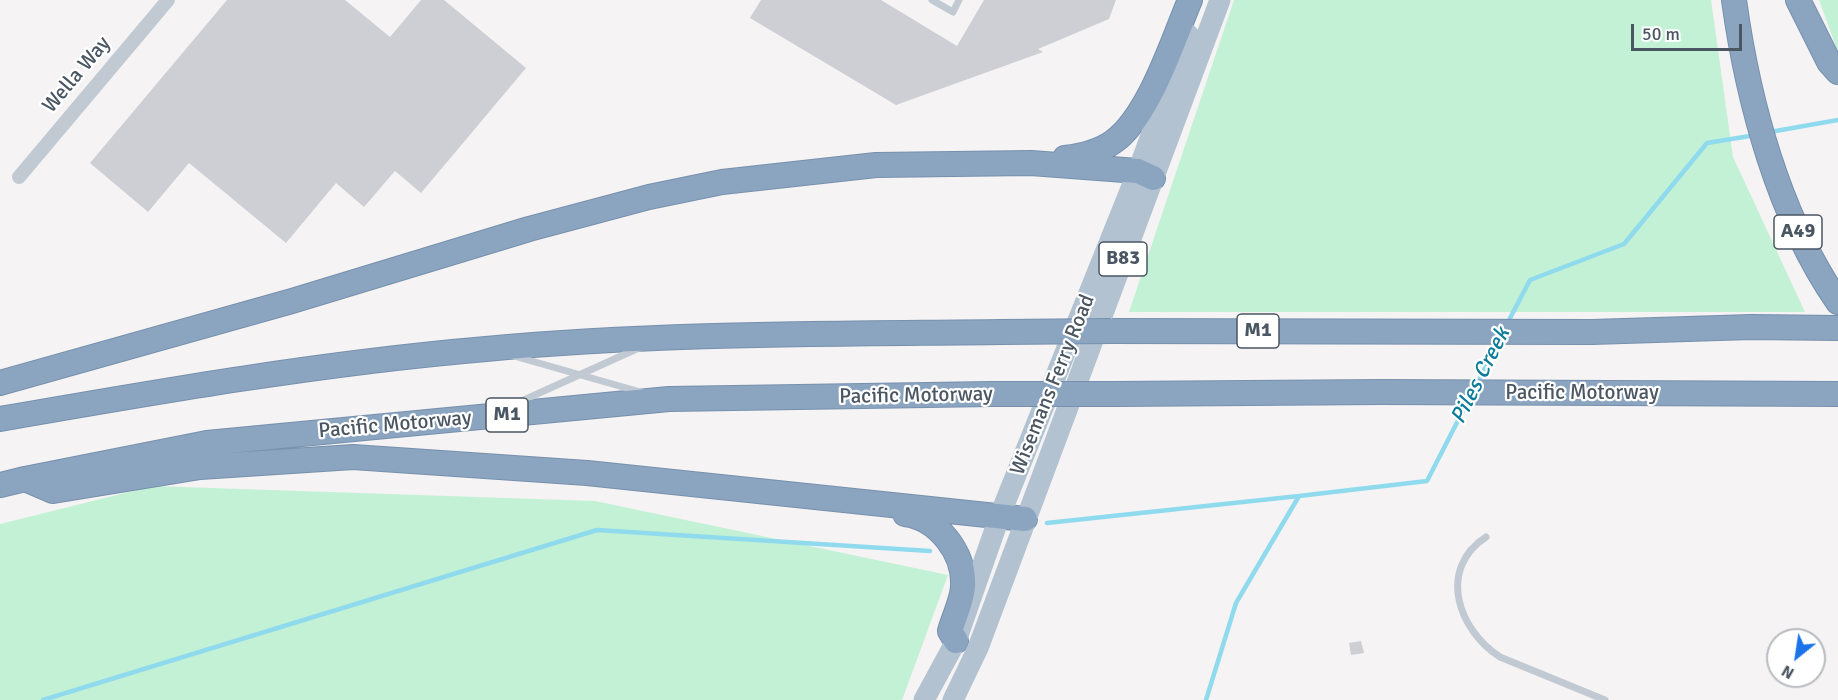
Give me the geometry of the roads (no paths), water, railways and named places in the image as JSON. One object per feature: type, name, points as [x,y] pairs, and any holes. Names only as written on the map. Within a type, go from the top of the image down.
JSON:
[{"type":"highway","points":[[1031,162],[1035,158],[1067,158],[1088,154],[1113,142],[1131,126],[1157,78],[1190,0]]},
{"type":"highway","name":"A49","points":[[1734,0],[1741,50],[1753,104],[1769,156],[1794,225],[1838,302]]},
{"type":"highway","points":[[1798,0],[1834,67]]},
{"type":"highway","points":[[0,384],[292,301],[529,229],[649,197],[722,182],[876,165],[1031,162],[1146,174]]},
{"type":"highway","name":"M1","points":[[0,419],[290,371],[488,348],[663,338],[1111,331],[1592,332],[1751,327],[1838,328]]},
{"type":"highway","name":"Pacific Motorway","points":[[0,486],[25,478],[207,443],[669,399],[992,394],[1382,392],[1836,394]]},
{"type":"highway","points":[[25,478],[52,491],[200,467],[353,457],[587,472],[1025,519]]},
{"type":"highway","points":[[856,501],[859,508],[916,515],[932,524],[946,537],[956,553],[963,577],[963,589],[950,631],[956,641]]},
{"type":"main road","name":"Wisemans Ferry Road","points":[[953,700],[978,648],[1025,519],[1146,174],[1201,0]]},
{"type":"main road","name":"Wisemans Ferry Road","points":[[924,700],[956,641],[1000,515],[1220,0]]},
{"type":"street","name":"Wella Way","points":[[19,177],[168,0]]},
{"type":"lane","points":[[932,0],[953,12],[959,0]]},
{"type":"lane","points":[[488,416],[663,338]]},
{"type":"lane","points":[[488,348],[669,399]]},
{"type":"lane","points":[[1486,537],[1468,554],[1462,565],[1459,579],[1459,602],[1473,634],[1487,649],[1500,657],[1605,700]]},
{"type":"waterway","name":"Piles Creek","points":[[1770,132],[1838,120]]},
{"type":"waterway","name":"Piles Creek","points":[[1507,324],[1530,280],[1624,244],[1707,143],[1756,135]]},
{"type":"waterway","name":"Piles Creek","points":[[1476,386],[1499,340]]},
{"type":"waterway","name":"Piles Creek","points":[[1206,700],[1236,603],[1299,496],[1427,481],[1468,401]]},
{"type":"waterway","points":[[1047,523],[1299,496]]},
{"type":"waterway","points":[[43,700],[597,530],[930,551]]}]
